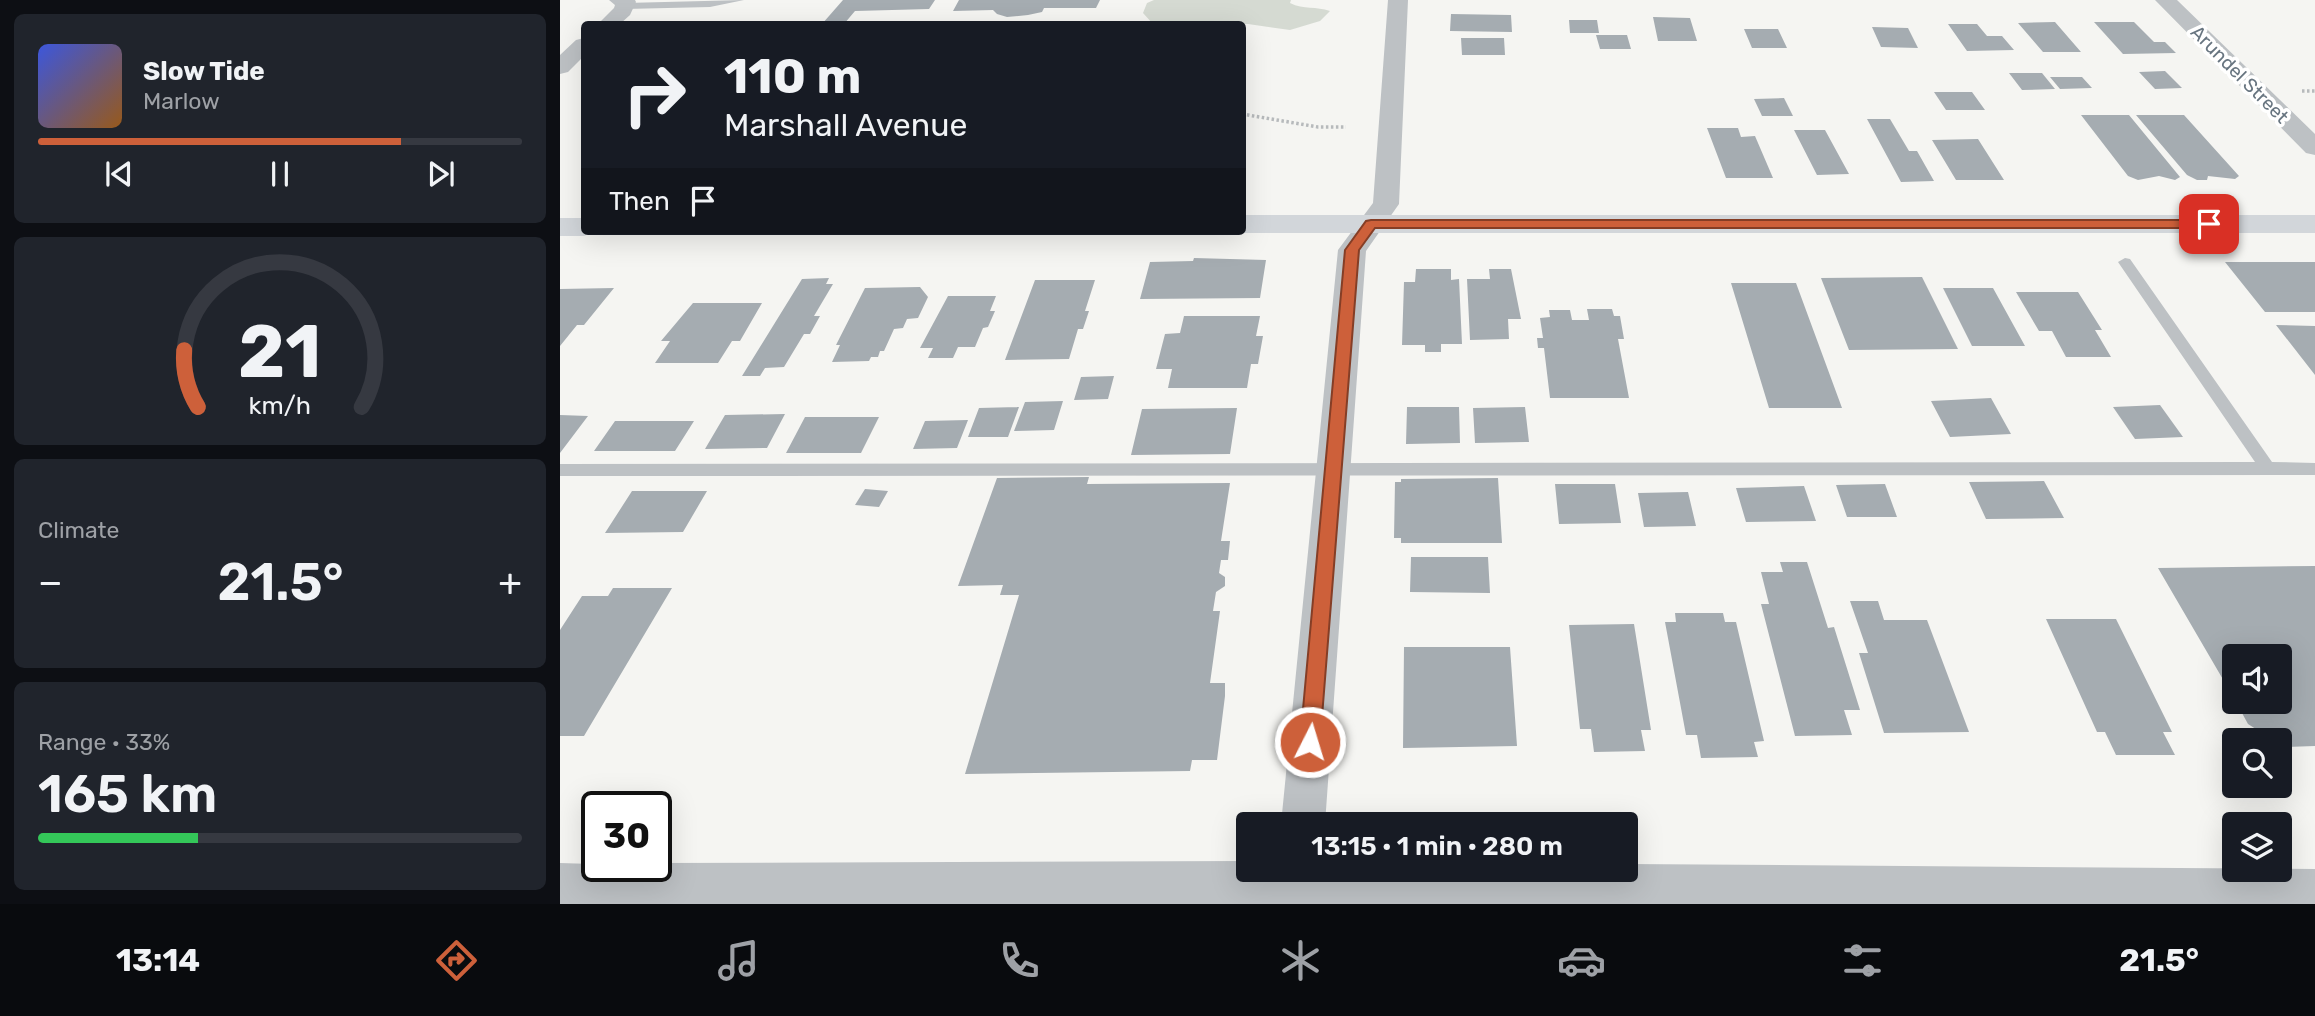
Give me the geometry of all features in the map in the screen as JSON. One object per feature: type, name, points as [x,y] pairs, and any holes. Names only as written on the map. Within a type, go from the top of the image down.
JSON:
[{"type":"street","points":[[1304,812],[1352,250],[1386,204],[1398,0]]},
{"type":"street","name":"Arundel Street","points":[[2165,0],[2315,148]]},
{"type":"street","points":[[611,21],[623,11],[625,2]]},
{"type":"street","points":[[560,67],[581,48]]},
{"type":"street","points":[[1246,224],[2315,224]]},
{"type":"street","points":[[560,227],[581,227]]},
{"type":"street","points":[[560,886],[1298,886],[2315,892]]},
{"type":"lane","points":[[625,2],[710,4],[739,0]]},
{"type":"lane","points":[[2125,262],[2269,468]]},
{"type":"lane","points":[[560,470],[1333,467],[2315,469]]},
{"type":"path","points":[[1246,115],[1318,127],[1346,127]]},
{"type":"shaded area","points":[[1154,0],[1291,0],[1290,3],[1295,5],[1330,11],[1320,21],[1290,30],[1246,24],[1246,21],[1150,21],[1143,13],[1147,3]]},
{"type":"building","points":[[843,0],[935,0],[929,9],[855,11],[847,21],[825,21]]},
{"type":"building","points":[[959,0],[1100,0],[1096,8],[1044,8],[1042,12],[1007,17],[993,10],[953,11]]},
{"type":"building","points":[[1451,14],[1511,15],[1512,32],[1450,31]]},
{"type":"building","points":[[1653,17],[1690,18],[1697,41],[1658,41]]},
{"type":"building","points":[[1569,20],[1597,20],[1599,33],[1570,33]]},
{"type":"building","points":[[2055,22],[2081,52],[2043,52],[2018,23]]},
{"type":"building","points":[[2094,22],[2134,22],[2154,42],[2165,42],[2176,53],[2123,54]]},
{"type":"building","points":[[1948,24],[1977,24],[1987,36],[2002,36],[2014,50],[1967,51]]},
{"type":"building","points":[[1872,27],[1908,28],[1918,48],[1881,47]]},
{"type":"building","points":[[1744,29],[1778,29],[1787,48],[1752,48]]},
{"type":"building","points":[[1596,35],[1627,35],[1631,49],[1600,49]]},
{"type":"building","points":[[1461,38],[1504,38],[1505,55],[1462,55]]},
{"type":"building","points":[[2165,71],[2182,88],[2155,89],[2139,72]]},
{"type":"building","points":[[2009,73],[2042,73],[2055,89],[2022,90]]},
{"type":"building","points":[[2050,77],[2082,77],[2092,88],[2060,89]]},
{"type":"building","points":[[1934,92],[1972,92],[1985,110],[1946,110]]},
{"type":"building","points":[[1784,98],[1793,116],[1762,116],[1754,99]]},
{"type":"building","points":[[2081,115],[2129,115],[2180,177],[2175,180],[2159,176],[2138,180],[2128,176]]},
{"type":"building","points":[[2136,115],[2184,115],[2239,176],[2235,179],[2208,176],[2207,180],[2197,180],[2187,175]]},
{"type":"building","points":[[1867,119],[1890,119],[1909,151],[1917,151],[1934,181],[1901,182]]},
{"type":"building","points":[[1707,128],[1738,128],[1741,137],[1755,136],[1773,178],[1726,178]]},
{"type":"building","points":[[1794,130],[1825,130],[1849,174],[1817,175]]},
{"type":"building","points":[[1978,139],[2004,180],[1956,180],[1932,140]]},
{"type":"building","points":[[1194,258],[1266,260],[1260,298],[1140,299],[1150,262],[1193,261]]},
{"type":"building","points":[[2225,262],[2315,262],[2315,312],[2265,312]]},
{"type":"building","points":[[1416,269],[1451,269],[1451,280],[1459,279],[1462,344],[1441,344],[1441,352],[1425,352],[1425,345],[1402,345],[1404,282],[1415,282]]},
{"type":"building","points":[[1489,269],[1511,269],[1521,319],[1508,319],[1509,339],[1470,340],[1467,279],[1490,279]]},
{"type":"building","points":[[1922,277],[1958,349],[1849,350],[1821,278]]},
{"type":"building","points":[[829,278],[826,284],[833,284],[814,316],[820,316],[810,334],[804,334],[784,367],[765,368],[760,376],[742,376],[802,279]]},
{"type":"building","points":[[1035,280],[1095,280],[1085,311],[1089,311],[1083,329],[1078,329],[1069,359],[1005,360]]},
{"type":"building","points":[[1731,283],[1796,283],[1842,408],[1769,408]]},
{"type":"building","points":[[920,287],[928,297],[918,318],[907,319],[903,328],[894,329],[884,351],[880,351],[878,357],[871,357],[869,361],[832,362],[840,345],[836,345],[865,288]]},
{"type":"building","points":[[614,288],[584,325],[577,325],[560,346],[560,289]]},
{"type":"building","points":[[1943,288],[1993,288],[2025,346],[1972,346]]},
{"type":"building","points":[[2016,292],[2078,292],[2102,330],[2095,330],[2111,357],[2066,357],[2052,331],[2039,331]]},
{"type":"building","points":[[948,296],[996,296],[990,311],[995,311],[988,327],[983,328],[975,347],[958,347],[953,358],[928,358],[933,348],[920,348]]},
{"type":"building","points":[[693,303],[762,303],[740,341],[732,341],[718,363],[655,363],[670,341],[661,341]]},
{"type":"building","points":[[1587,309],[1612,309],[1614,316],[1620,316],[1624,339],[1618,339],[1629,398],[1550,398],[1544,348],[1538,348],[1537,338],[1543,338],[1540,318],[1550,317],[1549,310],[1570,310],[1572,320],[1589,320]]},
{"type":"building","points":[[1184,316],[1260,316],[1256,336],[1263,336],[1258,364],[1251,364],[1247,388],[1168,388],[1172,369],[1156,369],[1165,334],[1180,333]]},
{"type":"building","points":[[2276,325],[2315,326],[2315,375]]},
{"type":"building","points":[[1114,376],[1108,399],[1074,400],[1081,377]]},
{"type":"building","points":[[1991,398],[2011,434],[1950,437],[1931,401]]},
{"type":"building","points":[[1063,401],[1054,430],[1014,431],[1025,402]]},
{"type":"building","points":[[2160,405],[2183,437],[2135,439],[2113,407]]},
{"type":"building","points":[[1019,407],[1008,437],[968,437],[979,408]]},
{"type":"building","points":[[1407,407],[1459,407],[1460,443],[1406,444]]},
{"type":"building","points":[[1525,407],[1529,442],[1475,443],[1473,408]]},
{"type":"building","points":[[1237,408],[1230,454],[1131,455],[1142,409]]},
{"type":"building","points":[[785,414],[767,448],[705,449],[725,415]]},
{"type":"building","points":[[560,415],[588,416],[560,453]]},
{"type":"building","points":[[805,417],[879,417],[861,453],[786,453]]},
{"type":"building","points":[[968,420],[957,448],[913,449],[925,421]]},
{"type":"building","points":[[615,421],[694,421],[675,451],[594,451]]},
{"type":"building","points":[[1089,477],[1087,484],[1230,483],[1221,541],[1230,541],[1228,560],[1221,560],[1219,573],[1225,577],[1225,586],[1216,592],[1213,611],[1220,611],[1210,683],[1225,683],[1217,760],[1192,760],[1190,771],[965,774],[1019,595],[1000,595],[1003,585],[958,586],[997,478]]},
{"type":"building","points":[[1498,478],[1502,543],[1401,543],[1401,538],[1394,538],[1395,482],[1401,482],[1401,479]]},
{"type":"building","points":[[2044,481],[2064,518],[1986,519],[1969,482]]},
{"type":"building","points":[[1555,484],[1615,484],[1621,523],[1559,524]]},
{"type":"building","points":[[1885,484],[1897,517],[1847,517],[1836,485]]},
{"type":"building","points":[[1804,486],[1816,521],[1746,522],[1736,488]]},
{"type":"building","points":[[865,489],[888,491],[879,507],[855,505]]},
{"type":"building","points":[[632,491],[707,491],[683,532],[605,533]]},
{"type":"building","points":[[1688,492],[1696,526],[1644,527],[1638,493]]},
{"type":"building","points":[[1411,557],[1488,557],[1490,593],[1410,592]]},
{"type":"building","points":[[1780,562],[1807,562],[1828,628],[1834,627],[1860,710],[1844,710],[1852,735],[1795,736],[1761,604],[1769,604],[1761,572],[1783,572]]},
{"type":"building","points":[[2315,566],[2315,746],[2292,747],[2292,728],[2254,728],[2248,724],[2243,714],[2292,714],[2292,644],[2222,644],[2222,678],[2158,568]]},
{"type":"building","points":[[613,588],[672,588],[584,736],[560,736],[560,630],[582,596],[608,596]]},
{"type":"building","points":[[1850,601],[1878,601],[1884,620],[1927,620],[1969,732],[1884,733],[1859,653],[1868,653]]},
{"type":"building","points":[[1675,613],[1723,613],[1725,622],[1736,622],[1764,741],[1754,742],[1758,757],[1701,758],[1697,735],[1686,735],[1665,622],[1676,622]]},
{"type":"building","points":[[2046,619],[2116,619],[2172,732],[2163,732],[2175,755],[2116,755],[2105,732],[2097,732]]},
{"type":"building","points":[[1634,624],[1651,730],[1641,730],[1645,751],[1594,752],[1591,729],[1580,729],[1569,625]]},
{"type":"building","points":[[1404,647],[1510,647],[1517,746],[1403,748]]},
{"type":"route","points":[[1310,742],[1352,250],[1371,224],[2209,224]]}]
